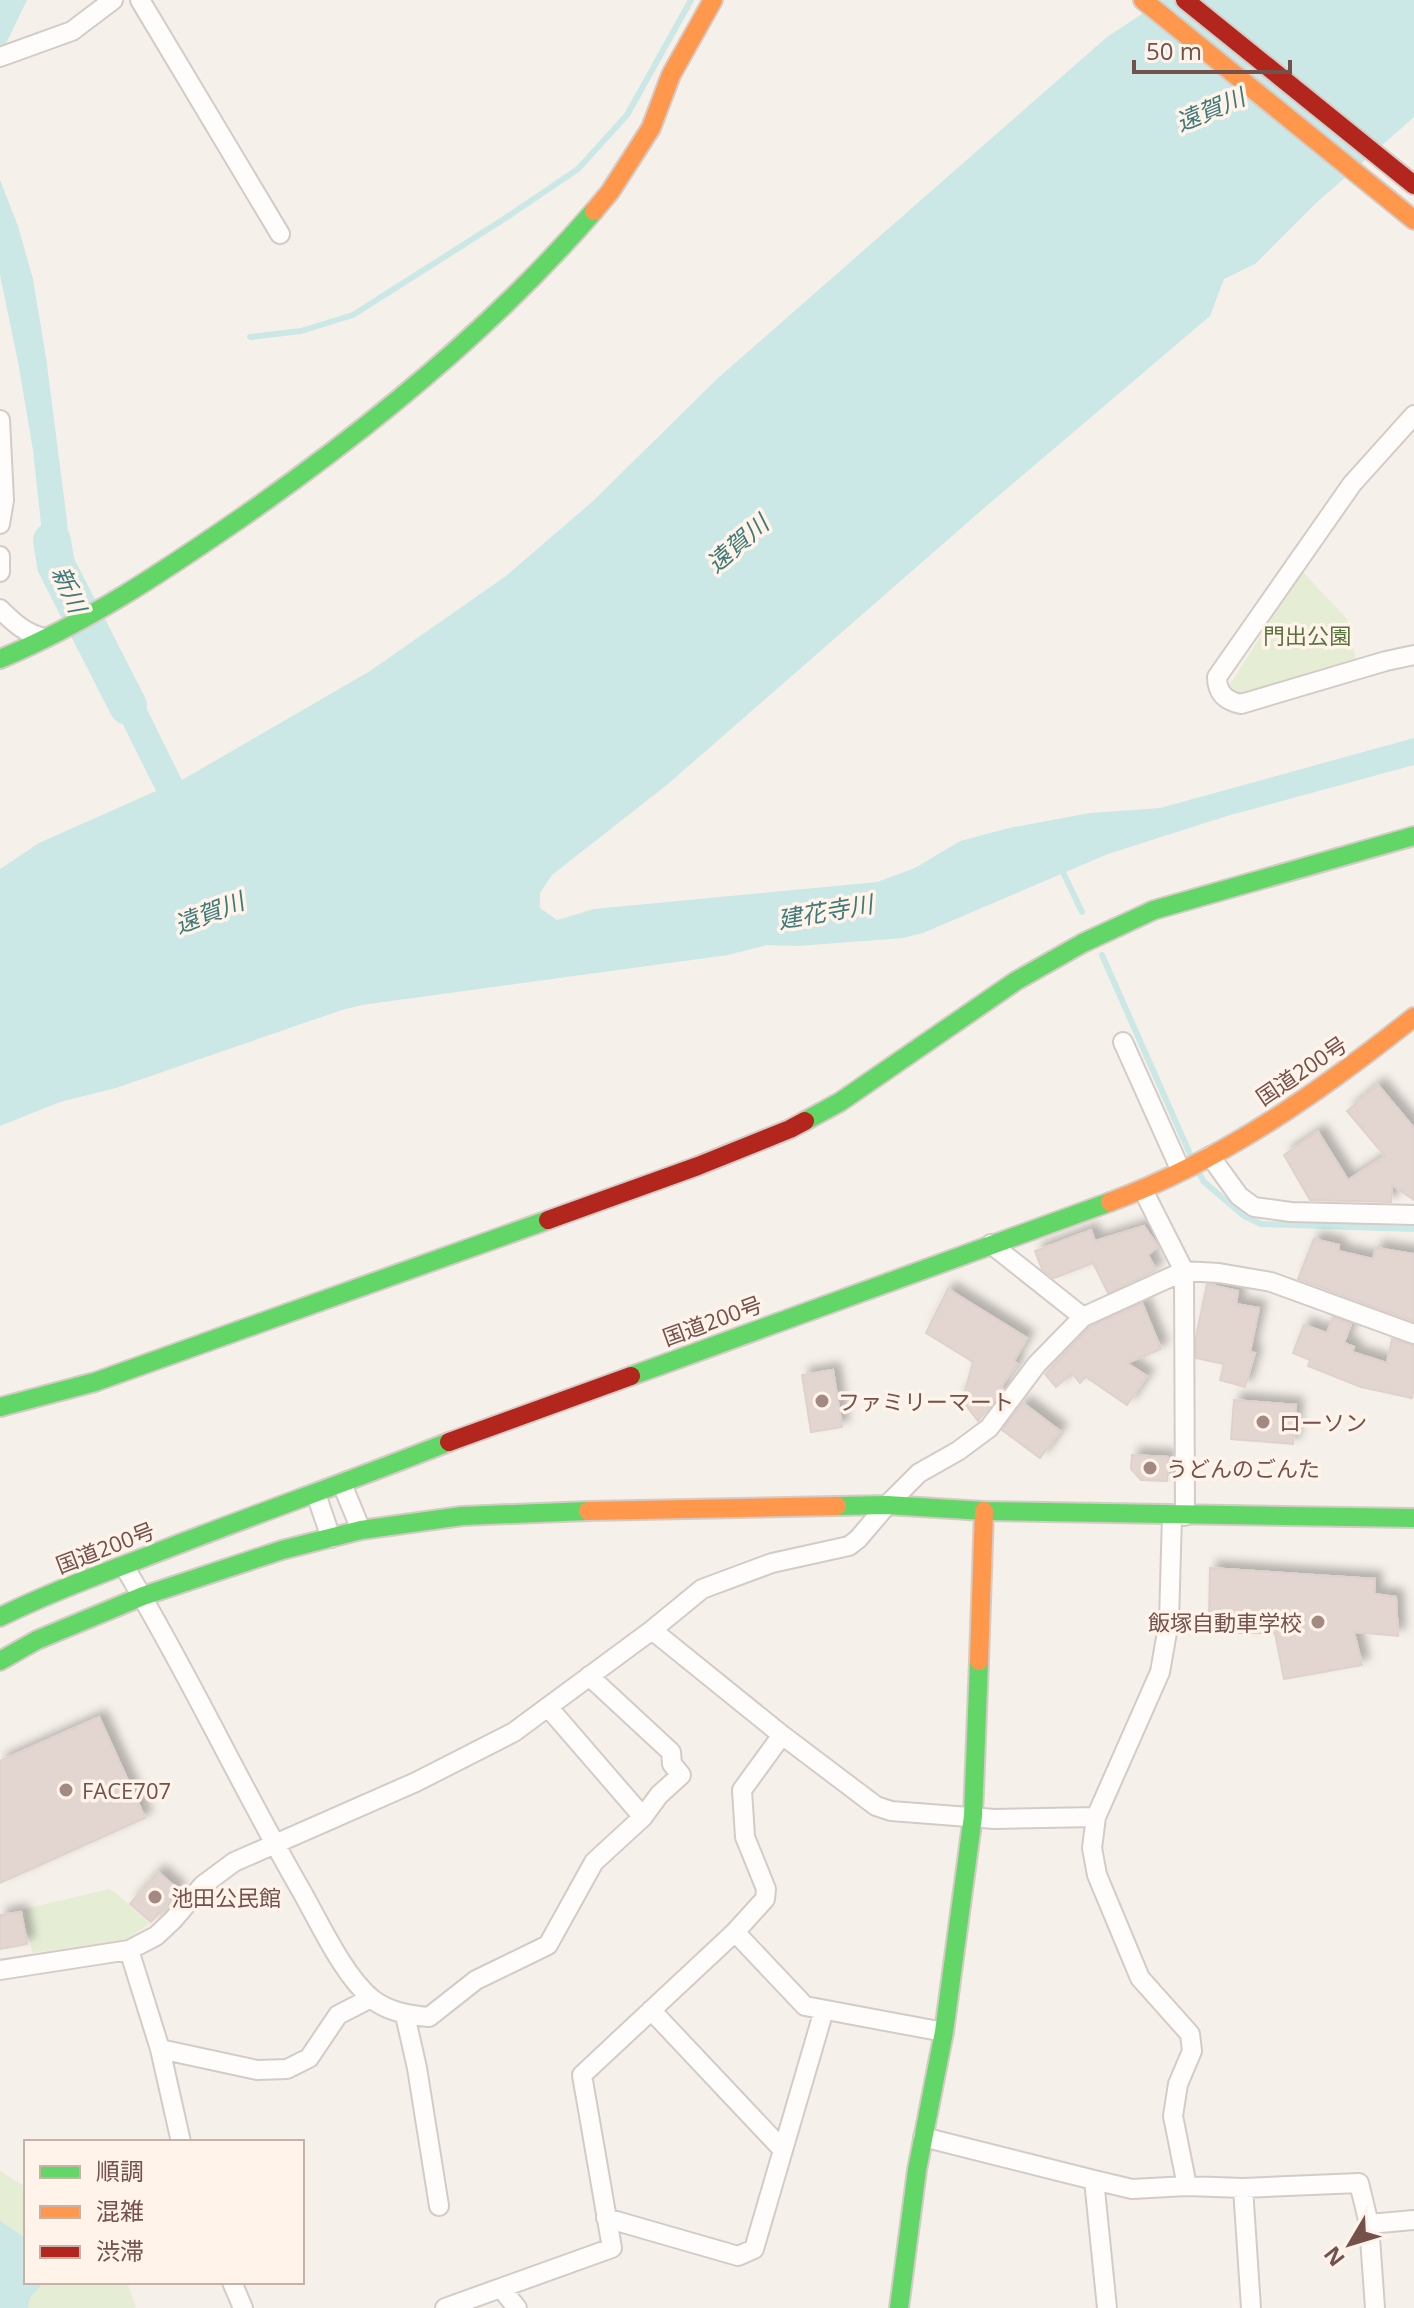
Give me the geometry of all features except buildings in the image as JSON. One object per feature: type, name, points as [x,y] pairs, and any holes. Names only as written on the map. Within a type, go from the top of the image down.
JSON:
[{"type":"main road","points":[[0,659],[142,585],[274,495],[368,424],[499,312],[561,249],[610,192],[651,128],[671,75],[713,0]]},
{"type":"main road","points":[[1143,0],[1414,220]]},
{"type":"main road","points":[[1185,0],[1414,185]]},
{"type":"main road","points":[[0,1407],[95,1382],[698,1166],[790,1129],[840,1102],[1016,981],[1083,943],[1154,910],[1414,836]]},
{"type":"main road","name":"国道200号","points":[[0,1617],[32,1601],[185,1541],[489,1427],[1143,1190],[1292,1108],[1414,1017]]},
{"type":"main road","points":[[0,1661],[37,1640],[143,1596],[282,1550],[361,1530],[478,1515],[887,1505],[1179,1516],[1414,1518]]},
{"type":"main road","points":[[899,2308],[917,2170],[944,2032],[973,1816],[984,1511]]},
{"type":"street","points":[[2,57],[72,31],[113,0]]},
{"type":"street","points":[[140,0],[280,234]]},
{"type":"street","points":[[1414,415],[1352,484],[1217,677],[1217,686],[1227,700],[1241,704],[1414,655]]},
{"type":"street","points":[[0,420],[4,500],[0,524]]},
{"type":"street","points":[[0,556],[0,572]]},
{"type":"street","points":[[0,609],[23,629],[45,638]]},
{"type":"street","points":[[1123,1042],[1195,1164],[1254,1207],[1291,1212],[1414,1215]]},
{"type":"street","points":[[1143,1190],[1184,1271],[1179,1516],[1169,1621],[1160,1672],[1096,1817],[1092,1848],[1097,1875],[1140,1978],[1190,2034],[1192,2051],[1178,2084],[1173,2116],[1187,2186]]},
{"type":"street","points":[[991,1244],[1083,1317]]},
{"type":"street","points":[[0,1970],[129,1950],[156,1936],[203,1885],[234,1862],[416,1782],[514,1732],[702,1589],[772,1563],[849,1546],[919,1473],[958,1451],[989,1428],[1037,1364],[1083,1317],[1184,1271],[1219,1273],[1271,1282],[1414,1334]]},
{"type":"street","points":[[342,1484],[361,1530]]},
{"type":"street","points":[[316,1494],[331,1538]]},
{"type":"street","points":[[124,1566],[336,1952],[371,1998],[405,2015],[429,2017],[476,1980],[548,1945],[594,1862],[643,1817],[659,1795],[681,1775],[672,1764],[671,1752],[589,1676]]},
{"type":"street","points":[[652,1630],[876,1806],[891,1811],[995,1819],[1096,1817]]},
{"type":"street","points":[[548,1707],[643,1817]]},
{"type":"street","points":[[445,2308],[612,2248],[582,2075],[735,1932],[765,1899],[766,1889],[745,1837],[742,1790],[782,1735]]},
{"type":"street","points":[[735,1932],[805,2006],[944,2032]]},
{"type":"street","points":[[129,1950],[160,2049],[181,2140]]},
{"type":"street","points":[[160,2049],[257,2070],[287,2069],[309,2058],[338,2015],[371,1998]]},
{"type":"street","points":[[651,2010],[783,2150]]},
{"type":"street","points":[[606,2218],[738,2256],[754,2249],[824,2010]]},
{"type":"street","points":[[405,2015],[417,2068],[439,2206]]},
{"type":"street","points":[[923,2137],[1132,2189],[1359,2183],[1369,2224],[1375,2308]]},
{"type":"street","points":[[1094,2180],[1107,2308]]},
{"type":"street","points":[[1243,2188],[1251,2308]]},
{"type":"street","points":[[1369,2224],[1414,2220]]},
{"type":"street","points":[[233,2284],[243,2308]]},
{"type":"street","points":[[501,2288],[517,2308]]},
{"type":"green space","name":"門出公園","points":[[1302,571],[1347,619],[1356,660],[1244,697],[1235,694],[1229,686]]},
{"type":"green space","points":[[109,1889],[150,1924],[125,1940],[32,1953],[24,1909]]},
{"type":"green space","points":[[0,2171],[24,2186],[24,2284],[128,2284],[136,2308],[0,2308]]},
{"type":"water","points":[[0,0],[27,0],[0,56]]},
{"type":"water","points":[[1163,0],[1414,0],[1414,117],[1315,204],[1255,264],[1224,279],[1210,316],[668,784],[552,875],[540,893],[540,908],[557,920],[594,909],[877,882],[915,868],[960,841],[1090,813],[1160,808],[1414,738],[1414,765],[1227,816],[1108,854],[923,933],[903,938],[798,946],[767,945],[728,955],[362,1005],[116,1088],[60,1102],[0,1126],[0,869],[39,843],[156,791],[93,664],[118,651],[182,780],[370,671],[506,576],[593,501],[718,378],[1107,37]]},
{"type":"water","points":[[0,180],[18,226],[33,279],[46,357],[68,534],[57,536],[72,586],[56,592],[46,570],[33,450],[0,275]]},
{"type":"water","points":[[0,2221],[24,2237],[24,2284],[42,2284],[30,2298],[28,2308],[0,2308]]},
{"type":"waterway","points":[[250,337],[301,331],[353,315],[578,169],[627,115],[691,0]]},
{"type":"waterway","name":"新川","points":[[52,541],[56,565],[128,706]]},
{"type":"waterway","points":[[1061,868],[1082,912]]},
{"type":"waterway","points":[[1102,955],[1190,1154]]},
{"type":"waterway","points":[[1200,1175],[1244,1216],[1261,1224],[1414,1229]]},
{"type":"traffic: fast","points":[[0,659],[94,613],[154,576],[336,449],[471,337],[594,211]]},
{"type":"traffic: fast","points":[[805,1121],[840,1102],[1016,981],[1083,943],[1154,910],[1414,836]]},
{"type":"traffic: fast","points":[[631,1376],[1110,1202]]},
{"type":"traffic: fast","points":[[0,1407],[95,1382],[548,1220]]},
{"type":"traffic: fast","points":[[0,1617],[84,1580],[449,1442]]},
{"type":"traffic: fast","points":[[837,1506],[1414,1518]]},
{"type":"traffic: fast","points":[[0,1661],[37,1640],[143,1596],[282,1550],[361,1530],[462,1516],[588,1511]]},
{"type":"traffic: fast","points":[[899,2308],[917,2170],[944,2032],[973,1816],[979,1661]]},
{"type":"traffic: slow","points":[[594,211],[610,192],[651,128],[671,75],[713,0]]},
{"type":"traffic: slow","points":[[1143,0],[1414,220]]},
{"type":"traffic: slow","points":[[1110,1202],[1192,1166],[1269,1122],[1414,1017]]},
{"type":"traffic: slow","points":[[588,1511],[837,1506]]},
{"type":"traffic: slow","points":[[979,1661],[984,1511]]},
{"type":"traffic: jam","points":[[1185,0],[1414,185]]},
{"type":"traffic: jam","points":[[548,1220],[698,1166],[805,1121]]},
{"type":"traffic: jam","points":[[449,1442],[631,1376]]},
{"type":"place","name":"ファミリーマート","points":[[822,1401]]},
{"type":"place","name":"ローソン","points":[[1263,1422]]},
{"type":"place","name":"うどんのごんた","points":[[1150,1468]]},
{"type":"place","name":"飯塚自動車学校","points":[[1318,1622]]},
{"type":"place","name":"FACE707","points":[[66,1790]]},
{"type":"place","name":"池田公民館","points":[[155,1897]]},
{"type":"water label","name":"遠賀川","points":[[1210,109]]},
{"type":"water label","name":"遠賀川","points":[[737,543]]},
{"type":"water label","name":"建花寺川","points":[[825,911]]},
{"type":"water label","name":"遠賀川","points":[[209,912]]}]
